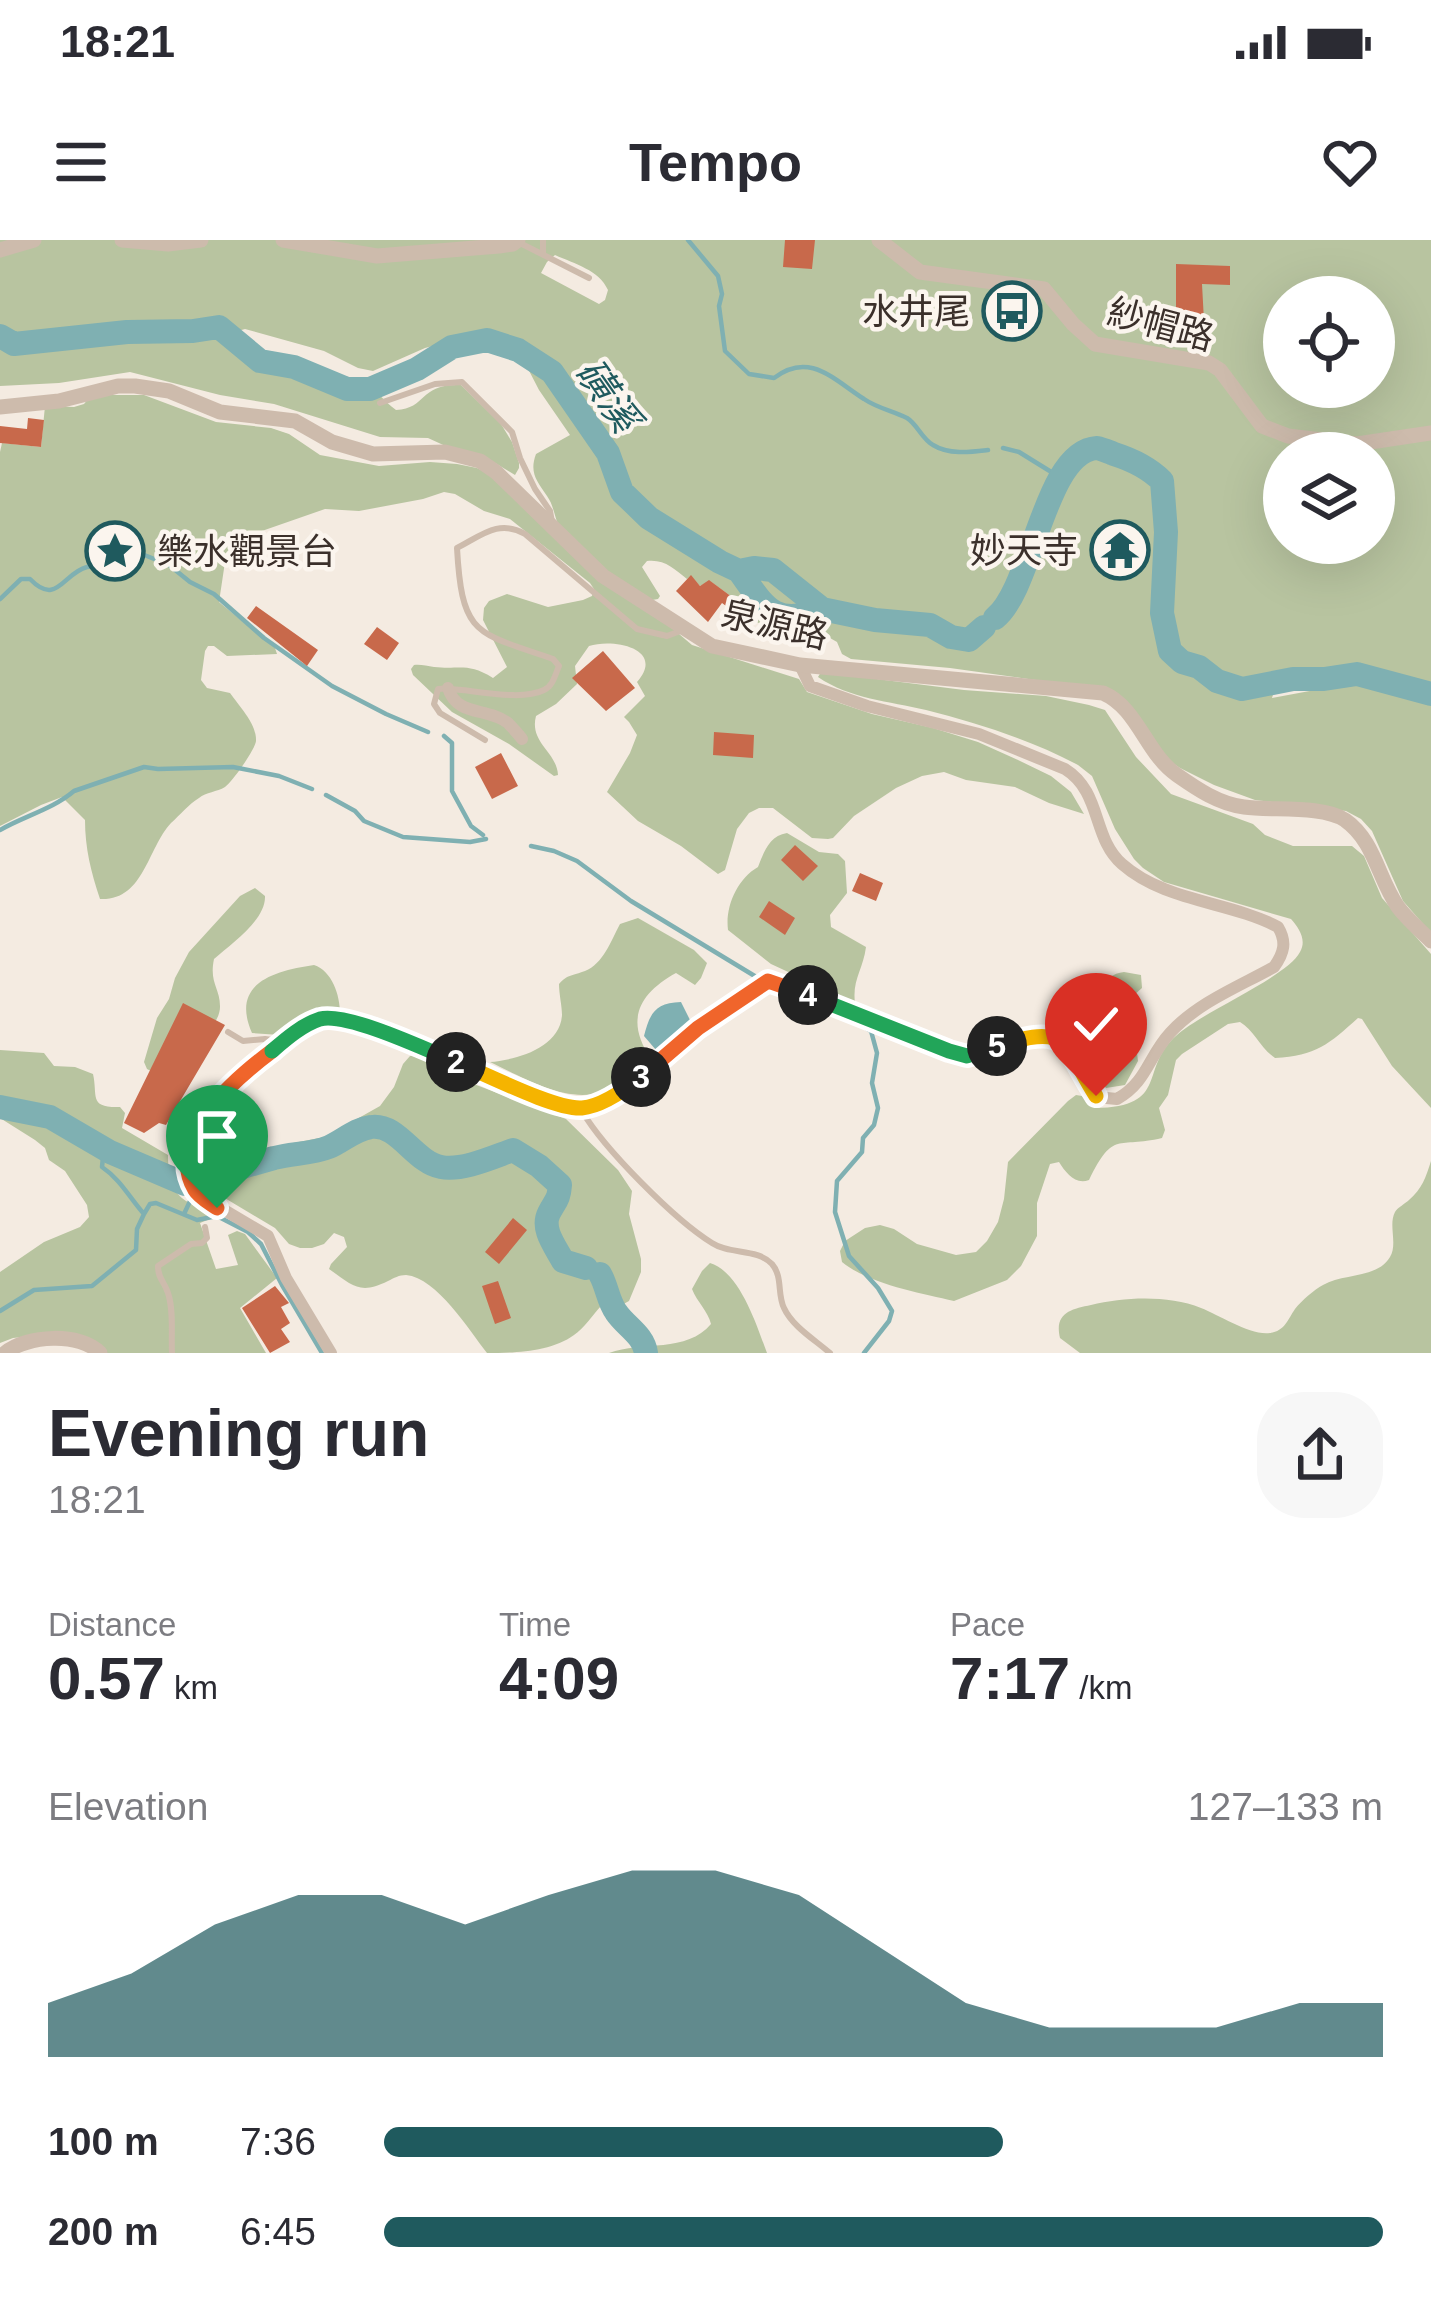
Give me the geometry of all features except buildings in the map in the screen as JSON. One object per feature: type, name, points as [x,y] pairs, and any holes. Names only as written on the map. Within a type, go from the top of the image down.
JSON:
[{"type":"street","points":[[0,250],[34,240]]},
{"type":"street","points":[[122,240],[168,244],[201,240]]},
{"type":"street","points":[[283,240],[377,256],[518,241]]},
{"type":"street","name":"紗帽路","points":[[879,240],[920,272],[1044,289],[1095,344],[1209,363],[1220,370],[1262,426],[1288,436],[1357,444],[1431,433]]},
{"type":"street","name":"泉源路","points":[[0,407],[59,401],[118,386],[169,392],[220,412],[295,421],[332,442],[373,454],[445,452],[480,461],[603,576],[712,646],[800,664],[1103,693],[1116,698],[1158,759],[1202,793],[1238,807],[1341,817],[1363,836],[1397,906],[1431,940]]},
{"type":"street","points":[[343,1353],[329,1350],[286,1278],[268,1236],[197,1194],[188,1167],[188,1147],[215,1099],[307,1024],[326,1017],[345,1019],[551,1102],[581,1108],[631,1085],[698,1028],[768,981],[967,1056],[1032,1035],[1047,1036],[1065,1043],[1096,1096],[1118,1100],[1135,1088],[1166,1038],[1190,1014],[1274,967],[1281,957],[1284,944],[1278,927],[1154,884],[1119,862],[1107,844],[1090,796],[1065,769],[980,734],[867,706],[810,686],[800,664]]},
{"type":"street","points":[[448,688],[459,707],[509,723],[522,739]]},
{"type":"street","points":[[5,1353],[17,1343],[75,1340],[89,1342],[100,1353]]},
{"type":"lane","points":[[543,240],[543,254]]},
{"type":"lane","points":[[518,241],[589,278]]},
{"type":"lane","points":[[380,403],[435,384],[462,382],[512,432],[553,526]]},
{"type":"lane","points":[[485,740],[440,713],[434,704],[438,689],[477,694],[543,691],[559,666],[553,659],[488,636],[472,621],[462,602],[458,548],[502,526],[512,526],[637,629],[667,636],[687,629]]},
{"type":"lane","points":[[228,1032],[242,1041],[284,1041]]},
{"type":"lane","points":[[581,1108],[593,1129],[670,1210],[714,1245],[761,1256],[772,1264],[779,1276],[782,1305],[830,1353]]},
{"type":"lane","points":[[172,1353],[170,1298],[158,1278],[158,1266],[191,1244],[202,1243],[207,1238],[206,1227]]},
{"type":"green space","points":[[0,240],[1431,240],[1431,684],[1349,671],[1275,688],[1272,698],[1358,682],[1403,690],[1431,704],[1431,933],[1403,901],[1372,831],[1361,819],[1346,811],[1255,800],[1180,768],[1165,758],[1113,691],[851,659],[830,638],[745,620],[751,611],[710,581],[700,586],[664,563],[647,561],[642,567],[660,596],[652,600],[592,560],[562,531],[533,466],[536,454],[570,435],[524,361],[479,334],[425,348],[373,371],[324,351],[238,331],[250,346],[278,363],[359,380],[396,410],[414,405],[438,388],[461,385],[501,424],[512,442],[519,463],[515,475],[490,460],[428,438],[380,437],[274,404],[130,372],[0,386]],"holes":[[[555,255],[586,268],[608,290],[599,304],[541,273]]]},
{"type":"green space","points":[[107,395],[144,395],[216,422],[271,428],[320,455],[379,466],[430,462],[477,468],[496,478],[692,645],[799,679],[807,692],[978,742],[1051,776],[1071,792],[1084,814],[1015,787],[944,772],[896,788],[828,839],[812,838],[773,808],[759,808],[737,829],[725,870],[718,874],[638,821],[607,792],[637,735],[624,717],[645,696],[637,682],[644,671],[641,654],[623,645],[589,646],[575,666],[577,684],[536,716],[536,733],[556,767],[558,775],[554,776],[452,712],[413,675],[411,669],[419,665],[470,668],[493,678],[507,667],[483,620],[489,601],[507,594],[548,607],[583,600],[594,589],[510,519],[444,492],[359,511],[325,509],[236,544],[225,562],[219,602],[277,654],[227,656],[208,646],[201,680],[207,688],[230,693],[254,728],[255,745],[228,784],[202,796],[171,823],[126,892],[100,899],[85,820],[62,797],[0,826],[0,452],[2,443],[41,447],[45,406],[74,407]]},
{"type":"green space","points":[[821,672],[1046,696],[1105,710],[1136,757],[1171,794],[1253,824],[1265,835],[1293,846],[1352,846],[1364,856],[1382,898],[1431,954],[1431,1108],[1392,1066],[1362,1019],[1312,1051],[1275,1058],[1245,1025],[1228,1024],[1176,1060],[1168,1095],[1159,1108],[1165,1130],[1162,1138],[1111,1147],[1089,1180],[1075,1179],[1059,1162],[1050,1164],[1037,1203],[1037,1236],[1021,1266],[1007,1280],[954,1301],[853,1270],[842,1262],[845,1241],[880,1225],[917,1244],[956,1255],[976,1252],[998,1222],[1008,1162],[1068,1101],[1082,1096],[1095,1108],[1134,1101],[1144,1093],[1158,1060],[1177,1035],[1279,972],[1292,962],[1303,943],[1291,919],[1164,882],[1143,868],[1115,829],[1092,776],[1078,765],[984,727],[843,690],[818,677]]},
{"type":"green space","points":[[787,833],[845,861],[847,893],[830,915],[831,927],[866,947],[855,1003],[771,964],[728,930],[728,912],[738,886],[758,867],[771,841]]},
{"type":"green space","points":[[255,888],[265,896],[260,914],[214,959],[220,1006],[213,1025],[153,1072],[147,1069],[144,1062],[157,1018],[189,952],[240,896]]},
{"type":"green space","points":[[638,918],[694,950],[707,963],[695,985],[676,973],[645,999],[637,1021],[651,1059],[615,1086],[588,1095],[544,1087],[490,1062],[524,1055],[554,1036],[562,1015],[559,984],[597,963],[620,924]]},
{"type":"green space","points":[[314,965],[334,984],[340,1013],[304,1020],[280,1035],[252,1033],[247,1016],[251,991],[271,976]]},
{"type":"green space","points":[[1124,972],[1141,975],[1142,988],[1134,995],[1113,998],[1109,1007],[1118,1036],[1137,1053],[1138,1061],[1125,1085],[1106,1088],[1080,1030],[1101,986]]},
{"type":"green space","points":[[0,1050],[44,1053],[54,1066],[93,1074],[99,1103],[120,1107],[125,1113],[122,1128],[168,1155],[175,1190],[210,1219],[200,1223],[216,1269],[238,1265],[228,1235],[245,1234],[277,1278],[240,1308],[266,1353],[106,1353],[62,1333],[0,1343],[0,1272],[44,1242],[80,1227],[89,1217],[87,1205],[65,1171],[49,1160],[45,1148],[0,1118]]},
{"type":"green space","points":[[416,1054],[471,1083],[566,1119],[618,1170],[632,1191],[629,1214],[641,1259],[629,1301],[618,1307],[601,1306],[565,1341],[520,1352],[487,1353],[451,1306],[418,1278],[403,1275],[357,1287],[329,1269],[347,1247],[344,1237],[334,1233],[324,1244],[300,1248],[208,1188],[201,1173],[209,1168],[325,1137],[380,1106],[403,1064]]},
{"type":"green space","points":[[1431,1161],[1431,1353],[1080,1353],[1060,1338],[1062,1318],[1071,1311],[1132,1299],[1188,1304],[1254,1331],[1275,1332],[1320,1287],[1384,1264],[1392,1252],[1395,1212],[1417,1192]]},
{"type":"green space","points":[[710,1263],[739,1288],[767,1353],[609,1353],[677,1343],[701,1333],[711,1324],[692,1289]]},
{"type":"water","points":[[681,1002],[691,1022],[656,1050],[644,1036],[651,1015],[665,1004]]},
{"type":"waterway","points":[[688,240],[718,276],[725,351],[749,374],[774,378],[798,367],[820,371],[869,402],[907,418],[939,448],[988,450]]},
{"type":"waterway","name":"磺溪","points":[[0,336],[14,344],[219,327],[260,361],[294,367],[347,389],[370,389],[417,369],[452,347],[487,340],[518,350],[552,372],[608,453],[622,492],[649,518],[720,562],[739,571],[773,570],[822,609],[930,625],[951,637],[969,640],[984,627]]},
{"type":"waterway","points":[[1003,448],[1019,452],[1061,478]]},
{"type":"waterway","name":"磺溪","points":[[995,618],[1020,579],[1064,472],[1079,455],[1097,448],[1134,462],[1162,481],[1166,532],[1162,613],[1170,651],[1182,662],[1242,689],[1357,674],[1431,694]]},
{"type":"waterway","points":[[0,599],[21,579],[54,589],[79,570],[102,566],[132,550],[169,565],[214,594],[264,638],[332,686],[428,732]]},
{"type":"waterway","points":[[739,571],[772,611],[792,616],[822,609]]},
{"type":"waterway","points":[[444,736],[452,743],[452,791],[471,826],[483,835]]},
{"type":"waterway","points":[[0,830],[74,791],[144,767],[233,767],[279,776],[312,789]]},
{"type":"waterway","points":[[326,795],[364,821],[403,837],[486,839]]},
{"type":"waterway","points":[[531,846],[577,861],[631,901],[758,978],[691,1022]]},
{"type":"waterway","points":[[841,1013],[871,1031],[877,1053],[872,1083],[878,1108],[874,1125],[863,1138],[862,1152],[837,1181],[835,1212],[849,1256],[892,1311],[864,1353]]},
{"type":"waterway","points":[[0,1107],[50,1117],[110,1152],[185,1184]]},
{"type":"waterway","points":[[203,1178],[322,1149],[371,1127],[390,1131],[422,1158],[441,1167],[468,1165],[513,1150],[560,1185],[547,1219],[548,1231],[563,1261],[586,1268]]},
{"type":"waterway","points":[[104,1147],[102,1167],[144,1214],[156,1203],[197,1220],[217,1216],[261,1244],[322,1353]]},
{"type":"waterway","points":[[184,1214],[191,1199]]},
{"type":"waterway","points":[[0,1311],[34,1290],[92,1286],[136,1250],[144,1214]]},
{"type":"waterway","points":[[600,1274],[613,1308],[638,1336],[646,1353]]},
{"type":"place","name":"水井尾","points":[[1012,311]]},
{"type":"place","name":"妙天寺","points":[[1120,550]]},
{"type":"place","name":"樂水觀景台","points":[[115,551]]},
{"type":"route","points":[[217,1208],[197,1194],[188,1167],[188,1147],[196,1132],[215,1099],[250,1067],[307,1024],[326,1017],[345,1019],[551,1102],[581,1108],[631,1085],[698,1028],[768,981],[967,1056],[1032,1035],[1047,1036],[1065,1043],[1096,1096]]}]
